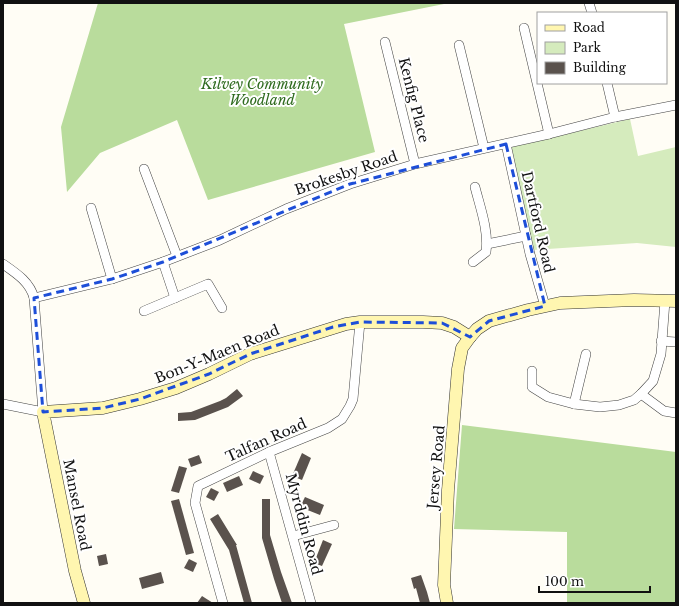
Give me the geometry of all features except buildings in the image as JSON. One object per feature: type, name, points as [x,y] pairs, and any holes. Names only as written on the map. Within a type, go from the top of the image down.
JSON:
[{"type":"street","points":[[524,28],[537,83]]},
{"type":"street","name":"Kenfig Place","points":[[385,42],[416,164]]},
{"type":"street","points":[[459,45],[484,148]]},
{"type":"street","points":[[537,84],[549,134]]},
{"type":"street","points":[[607,84],[615,117]]},
{"type":"street","name":"Brokesby Road","points":[[34,298],[112,279],[163,262],[220,240],[286,209],[350,184],[416,164],[676,104]]},
{"type":"street","name":"Dartford Road","points":[[506,144],[526,236],[545,306]]},
{"type":"street","points":[[144,169],[177,256]]},
{"type":"street","points":[[473,262],[486,252],[487,244],[482,214],[475,187]]},
{"type":"street","points":[[91,208],[112,279]]},
{"type":"street","points":[[487,244],[526,236]]},
{"type":"street","points":[[163,262],[175,298]]},
{"type":"street","points":[[3,264],[23,278],[34,298],[43,412],[3,404]]},
{"type":"street","points":[[144,311],[208,284],[222,308]]},
{"type":"street","name":"Jersey Road","points":[[447,603],[444,585],[448,490],[458,369],[462,348],[470,337],[478,328],[489,321],[560,303],[634,300],[670,301]]},
{"type":"street","points":[[532,371],[532,387],[548,397],[574,404],[600,407],[619,406],[634,400],[642,394],[653,381],[661,354],[661,341],[670,301]]},
{"type":"street","name":"Bon-Y-Maen Road","points":[[43,412],[103,408],[140,399],[176,388],[250,354],[333,327],[360,322],[442,323],[454,327],[470,337]]},
{"type":"street","name":"Talfan Road","points":[[223,603],[195,504],[198,486],[269,452],[328,428],[342,419],[353,399],[355,389],[360,322]]},
{"type":"street","points":[[661,341],[676,342]]},
{"type":"street","points":[[574,404],[586,354]]},
{"type":"street","points":[[642,394],[664,411],[676,413]]},
{"type":"street","name":"Mansel Road","points":[[43,412],[75,571],[84,603]]},
{"type":"street","name":"Myrddin Road","points":[[269,452],[311,603]]},
{"type":"street","points":[[292,536],[334,525]]},
{"type":"highlighted area","points":[[506,144],[545,306],[489,321],[470,337],[442,323],[360,322],[333,327],[250,354],[209,374],[140,399],[103,408],[43,412],[34,298],[112,279],[163,262],[350,184]]},
{"type":"green space","name":"Kilvey Community Woodland","points":[[98,3],[449,3],[344,24],[375,152],[208,200],[177,120],[100,153],[67,192],[61,127]]},
{"type":"green space","points":[[630,119],[638,156],[676,147],[676,247],[637,243],[533,250],[510,147]]},
{"type":"green space","points":[[462,425],[676,452],[676,603],[567,603],[567,532],[454,529]]}]
